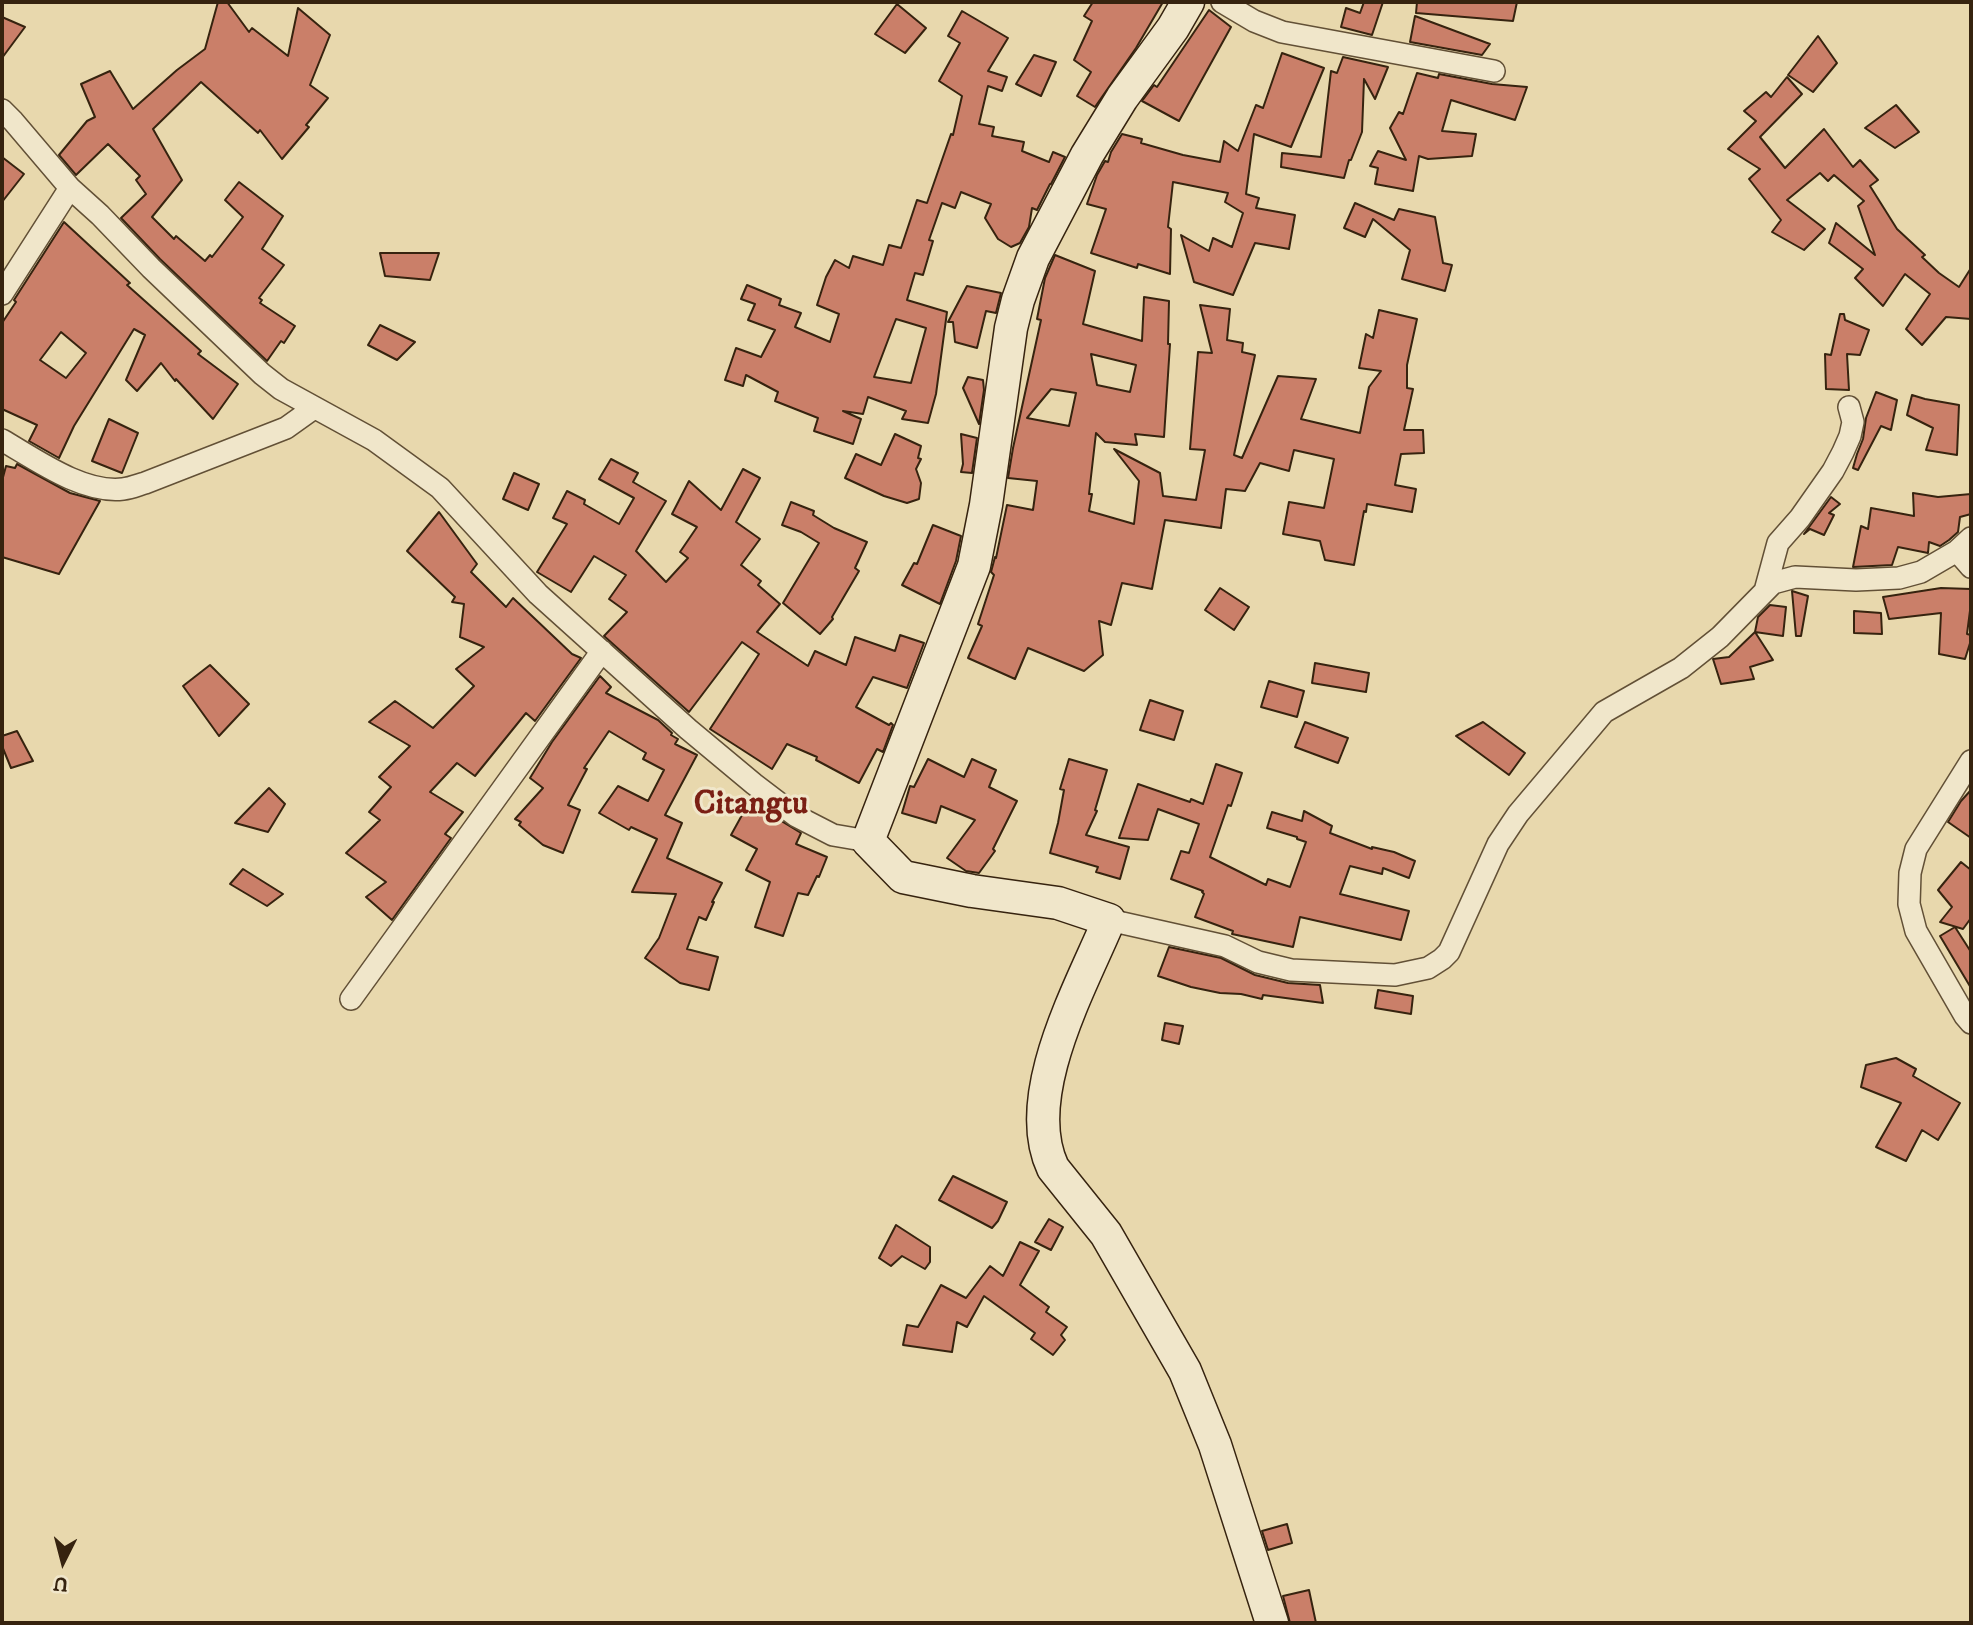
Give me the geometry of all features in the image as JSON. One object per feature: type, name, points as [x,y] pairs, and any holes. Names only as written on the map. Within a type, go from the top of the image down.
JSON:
[{"type":"street","points":[[868,841],[974,566],[986,505],[1011,328],[1033,258],[1087,155],[1122,98],[1188,2]]},
{"type":"street","points":[[1222,2],[1254,21],[1282,32],[1494,71]]},
{"type":"street","points":[[2,110],[70,188],[262,374],[314,408],[374,440],[440,488],[538,594],[688,729],[754,785],[796,816],[832,835],[868,841],[903,877],[972,891],[1058,903],[1109,920],[1225,946],[1258,962],[1291,970],[1395,975],[1429,968],[1442,959],[1449,952],[1498,844],[1518,814],[1604,712],[1681,668],[1720,637],[1773,583],[1795,577],[1856,580],[1899,578],[1921,572],[1964,545],[1971,567]]},
{"type":"street","points":[[2,294],[70,188]]},
{"type":"street","points":[[1765,590],[1778,543],[1800,518],[1843,452],[1853,422],[1849,407]]},
{"type":"street","points":[[2,440],[57,472],[93,487],[124,489],[286,428],[314,408]]},
{"type":"street","points":[[351,999],[602,651]]},
{"type":"street","points":[[1971,761],[1916,849],[1910,873],[1909,904],[1916,931],[1971,1023]]},
{"type":"street","points":[[1109,920],[1063,1028],[1049,1072],[1043,1114],[1049,1159],[1053,1168],[1106,1234],[1185,1371],[1215,1445],[1272,1623]]},
{"type":"building","points":[[218,2],[227,2],[249,32],[252,28],[288,56],[298,8],[330,35],[310,85],[328,98],[306,125],[309,127],[282,159],[260,130],[258,133],[201,82],[153,129],[182,180],[152,217],[174,239],[176,236],[205,261],[210,255],[212,257],[243,217],[225,200],[239,182],[283,216],[262,249],[284,265],[259,298],[262,300],[260,303],[295,326],[267,361],[121,218],[146,194],[136,180],[140,176],[108,144],[76,175],[59,155],[87,121],[95,117],[81,84],[110,71],[133,109],[205,49]]},
{"type":"building","points":[[1093,2],[1163,2],[1136,48],[1095,107],[1077,96],[1091,72],[1074,60],[1092,21],[1084,16]]},
{"type":"building","points":[[1364,2],[1383,2],[1372,35],[1341,27],[1346,8],[1360,13]]},
{"type":"building","points":[[1417,2],[1517,2],[1513,21],[1416,13]]},
{"type":"building","points":[[897,4],[926,28],[905,53],[875,34]]},
{"type":"building","points":[[1209,10],[1231,27],[1179,121],[1142,101],[1154,85],[1157,87]]},
{"type":"building","points":[[962,11],[1008,38],[988,71],[1007,77],[1002,91],[988,86],[979,124],[994,127],[992,136],[1024,142],[1022,151],[1049,162],[1053,152],[1065,157],[1037,210],[1032,208],[1029,227],[1020,243],[1011,247],[998,239],[985,218],[991,204],[961,192],[955,208],[942,203],[929,240],[933,241],[923,275],[915,273],[907,300],[947,312],[936,394],[928,423],[902,419],[906,411],[868,397],[863,414],[843,411],[861,419],[853,444],[814,431],[818,418],[775,401],[778,392],[746,375],[743,386],[725,380],[736,348],[761,357],[775,330],[748,320],[755,304],[741,299],[747,285],[781,299],[779,305],[801,313],[795,327],[830,342],[839,314],[817,305],[835,260],[849,268],[853,256],[883,265],[889,245],[901,248],[917,200],[927,203],[951,134],[953,135],[962,96],[939,81],[960,43],[948,36]],"holes":[[[896,319],[926,328],[911,383],[874,377]]]},
{"type":"building","points":[[1415,16],[1490,44],[1482,55],[1410,42]]},
{"type":"building","points":[[2,17],[25,27],[2,58]]},
{"type":"building","points":[[1818,36],[1837,63],[1813,92],[1788,75]]},
{"type":"building","points":[[1282,53],[1324,68],[1291,147],[1254,134],[1246,194],[1259,198],[1256,208],[1295,215],[1289,249],[1255,243],[1233,295],[1194,282],[1181,235],[1209,251],[1213,238],[1232,247],[1243,213],[1225,202],[1228,193],[1173,182],[1168,227],[1171,229],[1170,274],[1138,264],[1137,268],[1091,253],[1106,209],[1087,204],[1097,175],[1105,161],[1108,162],[1122,134],[1142,139],[1141,143],[1183,155],[1220,162],[1224,141],[1238,151],[1256,105],[1263,108]]},
{"type":"building","points":[[1034,55],[1056,62],[1041,96],[1016,84]]},
{"type":"building","points":[[1343,57],[1388,67],[1375,99],[1364,79],[1362,132],[1344,178],[1281,167],[1282,153],[1321,157],[1331,71],[1337,73]]},
{"type":"building","points":[[1417,73],[1438,78],[1439,74],[1492,84],[1527,87],[1515,120],[1451,100],[1442,131],[1476,134],[1472,156],[1428,159],[1419,156],[1413,191],[1375,184],[1378,168],[1370,166],[1378,151],[1406,160],[1390,128],[1399,112],[1403,114]]},
{"type":"building","points":[[1787,77],[1802,94],[1760,137],[1785,168],[1824,129],[1853,167],[1860,160],[1878,180],[1870,186],[1897,229],[1925,255],[1922,257],[1959,287],[1971,268],[1971,319],[1946,317],[1922,345],[1906,329],[1930,294],[1905,274],[1883,306],[1855,278],[1863,269],[1829,243],[1836,223],[1875,255],[1858,206],[1864,201],[1834,175],[1828,181],[1820,173],[1787,200],[1825,229],[1804,250],[1772,232],[1781,220],[1749,179],[1760,169],[1728,149],[1756,121],[1744,111],[1766,92],[1771,97]]},
{"type":"building","points":[[1896,105],[1919,132],[1895,148],[1865,128]]},
{"type":"building","points":[[2,157],[24,174],[2,202]]},
{"type":"building","points":[[1355,203],[1394,220],[1399,209],[1435,217],[1443,263],[1452,265],[1445,291],[1402,279],[1410,250],[1373,219],[1365,237],[1344,228]]},
{"type":"building","points":[[64,222],[130,283],[127,285],[201,351],[198,354],[238,384],[213,419],[161,363],[137,391],[126,380],[145,335],[134,329],[74,426],[59,458],[29,441],[37,425],[2,409],[2,323],[16,302],[14,300]],"holes":[[[61,332],[86,353],[66,378],[40,360]]]},
{"type":"building","points":[[380,253],[439,253],[430,280],[385,276]]},
{"type":"building","points":[[1055,255],[1095,271],[1083,324],[1142,341],[1144,297],[1169,301],[1170,344],[1164,437],[1135,434],[1137,445],[1105,442],[1096,433],[1089,511],[1134,524],[1139,481],[1114,449],[1160,473],[1163,496],[1196,500],[1205,450],[1190,449],[1198,352],[1212,353],[1200,305],[1230,309],[1227,340],[1243,343],[1242,352],[1255,355],[1234,455],[1242,458],[1278,376],[1316,379],[1301,419],[1360,433],[1369,387],[1381,371],[1359,368],[1366,334],[1373,338],[1379,310],[1417,319],[1407,365],[1407,388],[1413,389],[1404,430],[1423,430],[1424,453],[1401,454],[1395,485],[1416,489],[1412,512],[1367,504],[1354,565],[1325,560],[1320,541],[1283,534],[1289,502],[1324,508],[1334,459],[1294,450],[1289,471],[1260,463],[1245,491],[1226,489],[1221,528],[1165,520],[1152,589],[1122,583],[1111,625],[1099,621],[1103,655],[1084,671],[1028,648],[1015,679],[968,658],[982,626],[978,624],[994,575],[991,572],[1007,505],[1033,510],[1037,481],[1008,478],[1041,320],[1037,319],[1045,278]],"holes":[[[1091,354],[1136,365],[1130,392],[1097,385]],[[1051,389],[1076,393],[1069,426],[1027,418]]]},
{"type":"building","points":[[967,286],[1001,293],[996,313],[986,311],[977,348],[955,342],[953,322],[948,322]]},
{"type":"building","points":[[1840,314],[1844,314],[1845,320],[1869,330],[1860,355],[1847,354],[1849,390],[1826,389],[1825,354],[1831,355]]},
{"type":"building","points":[[380,325],[415,342],[397,360],[368,345]]},
{"type":"building","points":[[968,377],[983,380],[979,424],[963,388]]},
{"type":"building","points":[[1876,392],[1897,400],[1891,430],[1881,426],[1858,470],[1853,468]]},
{"type":"building","points":[[1912,395],[1959,405],[1957,455],[1926,450],[1933,428],[1907,415]]},
{"type":"building","points":[[109,419],[138,433],[122,473],[92,461]]},
{"type":"building","points":[[895,434],[921,446],[918,458],[921,459],[916,469],[921,483],[919,499],[907,503],[884,496],[845,478],[856,454],[881,465]]},
{"type":"building","points":[[961,434],[977,438],[972,473],[961,472]]},
{"type":"building","points":[[611,459],[638,473],[633,482],[666,501],[636,551],[666,582],[688,558],[680,552],[697,527],[672,514],[689,481],[721,510],[743,469],[760,478],[736,522],[760,539],[741,565],[761,581],[758,585],[780,604],[757,632],[808,666],[815,651],[846,665],[855,637],[895,651],[900,635],[924,643],[907,688],[873,677],[856,707],[893,725],[883,752],[877,749],[859,783],[816,760],[817,757],[787,744],[772,769],[710,729],[759,654],[742,642],[689,712],[604,636],[627,612],[609,599],[626,575],[594,556],[571,592],[537,572],[567,524],[553,518],[567,491],[619,524],[634,498],[599,479]]},
{"type":"building","points":[[17,464],[70,493],[100,501],[59,574],[2,557],[2,481],[6,466],[15,468]]},
{"type":"building","points":[[514,473],[539,484],[528,510],[503,499]]},
{"type":"building","points":[[1913,493],[1938,497],[1971,494],[1971,514],[1960,517],[1958,532],[1940,546],[1929,542],[1928,553],[1898,547],[1892,565],[1853,567],[1861,526],[1868,529],[1871,508],[1914,516]]},
{"type":"building","points":[[1831,497],[1840,504],[1829,513],[1834,515],[1824,535],[1810,529],[1804,534]]},
{"type":"building","points":[[791,502],[814,511],[813,515],[834,528],[867,542],[855,568],[859,571],[833,619],[820,634],[783,603],[819,543],[782,525]]},
{"type":"building","points":[[439,512],[477,564],[471,572],[506,607],[513,598],[572,654],[581,658],[535,721],[526,713],[475,776],[457,763],[430,792],[463,812],[445,834],[451,838],[392,920],[366,897],[386,882],[346,853],[380,820],[369,812],[391,787],[379,777],[410,746],[369,722],[395,701],[433,728],[474,686],[456,669],[484,647],[460,637],[464,604],[452,602],[455,597],[407,551]]},
{"type":"building","points":[[933,525],[961,536],[956,561],[940,604],[902,585],[914,563],[917,564]]},
{"type":"building","points":[[1220,588],[1249,607],[1234,630],[1205,610]]},
{"type":"building","points":[[1941,588],[1971,589],[1967,634],[1971,635],[1971,640],[1965,659],[1939,654],[1941,613],[1889,619],[1883,597]]},
{"type":"building","points":[[1792,591],[1808,596],[1801,636],[1796,636]]},
{"type":"building","points":[[1770,605],[1786,607],[1783,636],[1755,632],[1758,617]]},
{"type":"building","points":[[1854,611],[1881,613],[1882,634],[1854,633]]},
{"type":"building","points":[[1755,632],[1773,660],[1750,667],[1754,679],[1721,684],[1713,659],[1729,657]]},
{"type":"building","points":[[1315,663],[1369,673],[1366,692],[1312,683]]},
{"type":"building","points":[[210,665],[249,704],[219,736],[183,686]]},
{"type":"building","points":[[600,676],[611,687],[606,693],[658,720],[678,739],[675,744],[697,755],[665,815],[682,823],[667,858],[722,883],[706,920],[699,917],[687,949],[718,957],[709,990],[680,983],[645,958],[659,938],[676,894],[632,892],[657,839],[631,827],[629,830],[599,813],[618,786],[648,801],[664,770],[643,759],[646,753],[609,731],[584,768],[587,769],[568,805],[580,810],[563,853],[543,845],[515,819],[543,788],[530,778],[552,742]]},
{"type":"building","points":[[1269,681],[1304,691],[1297,717],[1261,707]]},
{"type":"building","points":[[1150,700],[1183,711],[1174,740],[1140,730]]},
{"type":"building","points":[[1305,722],[1348,738],[1338,763],[1295,747]]},
{"type":"building","points":[[1483,722],[1525,753],[1509,775],[1456,736]]},
{"type":"building","points":[[17,731],[33,761],[11,768],[2,746],[2,736]]},
{"type":"building","points":[[928,759],[964,777],[972,759],[996,770],[989,787],[1017,801],[993,849],[995,851],[979,873],[966,871],[947,858],[975,820],[941,806],[936,823],[902,813],[910,786],[914,787]]},
{"type":"building","points":[[1069,759],[1107,770],[1095,810],[1097,811],[1086,835],[1129,847],[1120,879],[1096,872],[1098,867],[1050,853],[1064,790],[1060,789]]},
{"type":"building","points":[[1216,764],[1242,773],[1210,857],[1266,885],[1268,879],[1290,887],[1306,842],[1267,828],[1272,812],[1302,821],[1304,811],[1332,826],[1330,833],[1415,861],[1409,878],[1383,868],[1382,874],[1350,866],[1340,894],[1409,911],[1401,940],[1300,917],[1293,947],[1232,934],[1233,931],[1195,917],[1203,891],[1171,879],[1181,851],[1189,853],[1199,824],[1158,809],[1148,840],[1119,838],[1138,784],[1203,804]]},
{"type":"building","points":[[269,788],[285,804],[268,832],[235,823]]},
{"type":"building","points":[[1971,790],[1971,838],[1948,822]]},
{"type":"building","points":[[747,806],[776,822],[778,819],[801,833],[796,844],[827,857],[808,895],[798,893],[783,936],[755,927],[770,882],[746,870],[757,849],[731,835]]},
{"type":"building","points":[[1961,862],[1971,870],[1971,918],[1963,929],[1940,922],[1952,907],[1938,890]]},
{"type":"building","points":[[243,869],[283,894],[267,906],[230,884]]},
{"type":"building","points":[[1955,927],[1971,952],[1971,988],[1940,936]]},
{"type":"building","points":[[1169,947],[1221,958],[1255,975],[1288,983],[1320,985],[1323,1003],[1263,995],[1262,999],[1220,993],[1158,976]]},
{"type":"building","points":[[1378,990],[1413,996],[1411,1014],[1375,1008]]},
{"type":"building","points":[[1165,1023],[1183,1026],[1179,1044],[1162,1040]]},
{"type":"building","points":[[1896,1058],[1916,1069],[1913,1076],[1960,1103],[1938,1140],[1922,1130],[1906,1161],[1876,1147],[1901,1103],[1861,1087],[1866,1065]]},
{"type":"building","points":[[953,1176],[1007,1202],[992,1228],[939,1200]]},
{"type":"building","points":[[1049,1219],[1063,1227],[1051,1250],[1035,1242]]},
{"type":"building","points":[[896,1225],[930,1247],[930,1262],[925,1269],[902,1256],[891,1266],[879,1258]]},
{"type":"building","points":[[1020,1242],[1039,1251],[1020,1285],[1049,1307],[1046,1312],[1067,1327],[1061,1335],[1065,1340],[1053,1355],[1031,1339],[1035,1333],[984,1296],[967,1327],[957,1322],[952,1352],[903,1345],[907,1325],[918,1327],[941,1285],[966,1298],[990,1266],[1003,1276]]},
{"type":"building","points":[[1287,1524],[1292,1543],[1268,1550],[1262,1531]]},
{"type":"building","points":[[1309,1590],[1316,1623],[1290,1623],[1283,1596]]},
{"type":"district","name":"Citangtu","points":[[751,806]]}]
